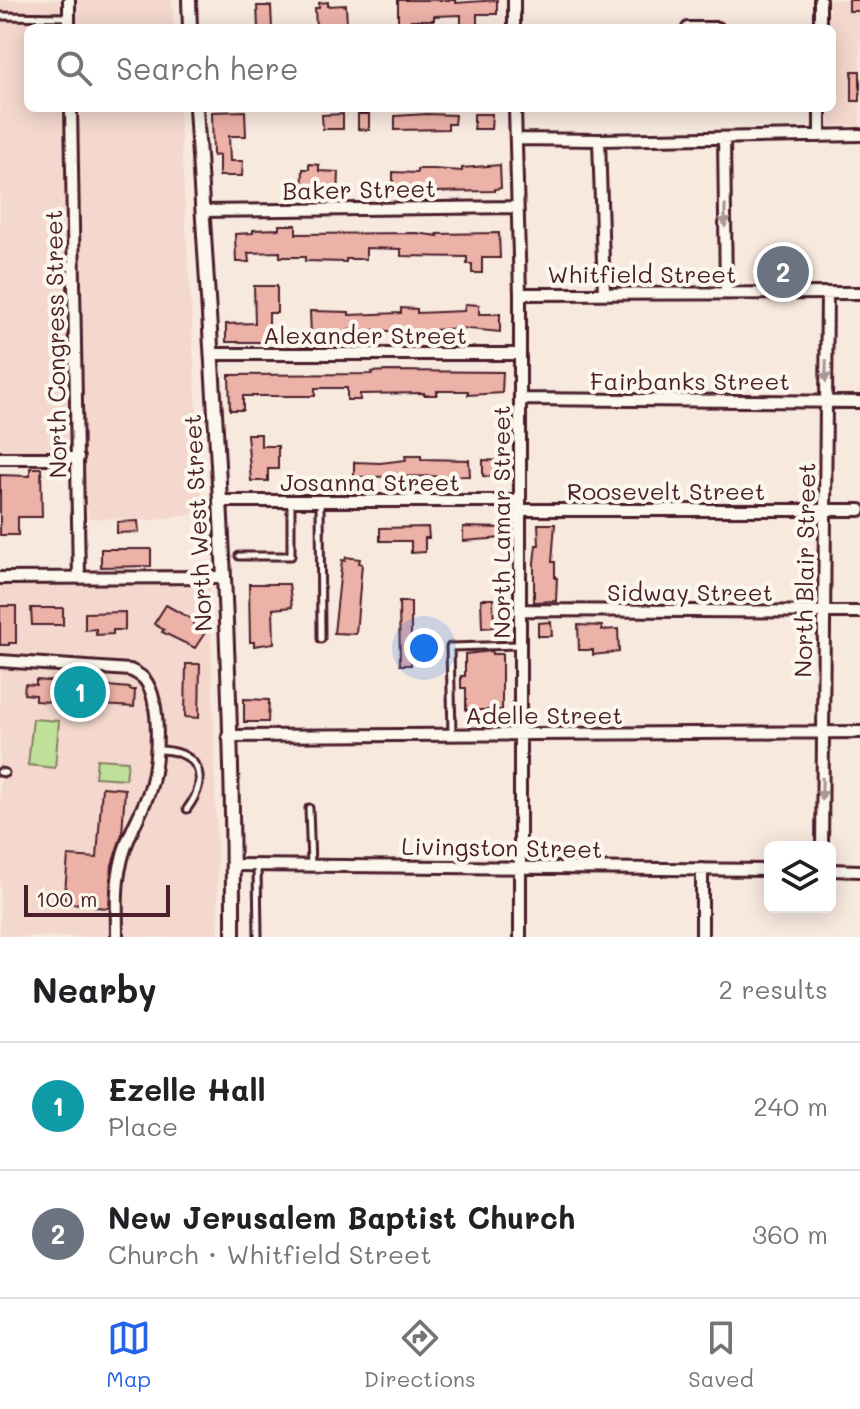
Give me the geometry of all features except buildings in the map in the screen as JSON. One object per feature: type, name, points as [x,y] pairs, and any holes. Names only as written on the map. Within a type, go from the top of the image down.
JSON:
[{"type":"street","points":[[69,0],[69,22]]},
{"type":"street","points":[[189,0],[190,24]]},
{"type":"street","points":[[514,0],[514,24]]},
{"type":"street","points":[[820,0],[820,24]]},
{"type":"street","name":"North Congress Street","points":[[71,112],[79,578]]},
{"type":"street","name":"North West Street","points":[[196,112],[220,501],[233,937]]},
{"type":"street","name":"North Lamar Street","points":[[515,112],[520,294],[520,937]]},
{"type":"street","points":[[820,112],[820,136]]},
{"type":"street","points":[[516,139],[860,135]]},
{"type":"street","points":[[724,138],[726,293]]},
{"type":"street","points":[[599,140],[604,293]]},
{"type":"street","name":"Baker Street","points":[[202,211],[516,207]]},
{"type":"street","name":"North Blair Street","points":[[822,841],[827,293]]},
{"type":"street","name":"Whitfield Street","points":[[520,294],[860,293]]},
{"type":"street","name":"Alexander Street","points":[[211,354],[520,354]]},
{"type":"street","name":"Fairbanks Street","points":[[520,399],[860,402]]},
{"type":"street","points":[[0,458],[78,458]]},
{"type":"street","name":"Josanna Street","points":[[220,501],[520,506]]},
{"type":"street","name":"Roosevelt Street","points":[[520,506],[860,510]]},
{"type":"street","points":[[0,578],[223,577]]},
{"type":"street","name":"Sidway Street","points":[[520,610],[860,612]]},
{"type":"street","points":[[0,661],[130,670],[147,682],[156,706],[155,750],[150,788],[127,837],[120,866],[117,937]]},
{"type":"street","name":"Adelle Street","points":[[228,736],[860,732]]},
{"type":"street","name":"Livingston Street","points":[[233,865],[764,870]]},
{"type":"street","points":[[702,869],[702,937]]},
{"type":"street","points":[[836,870],[860,871]]},
{"type":"lane","points":[[0,16],[69,22]]},
{"type":"lane","points":[[239,556],[291,556],[291,501]]},
{"type":"lane","points":[[320,501],[321,639]]},
{"type":"lane","points":[[452,734],[450,647],[520,645]]},
{"type":"lane","points":[[155,750],[179,751],[196,767],[197,791],[187,809]]},
{"type":"lane","points":[[309,808],[311,866]]},
{"type":"lane","points":[[257,865],[258,937]]},
{"type":"shaded area","points":[[0,0],[172,0],[174,24],[24,24],[24,112],[179,112],[203,513],[155,520],[88,518],[84,450],[0,452]]},
{"type":"shaded area","points":[[829,0],[860,0],[860,126],[829,126],[829,112],[836,112],[836,24],[829,24]]},
{"type":"shaded area","points":[[0,584],[210,585],[219,937],[0,937]]},
{"type":"green space","points":[[33,719],[59,721],[55,768],[28,765]]},
{"type":"green space","points":[[97,759],[128,761],[126,779],[95,777]]},
{"type":"place","name":"New Jerusalem Baptist Church","points":[[783,272]]},
{"type":"place","name":"Ezelle Hall","points":[[80,692]]}]
